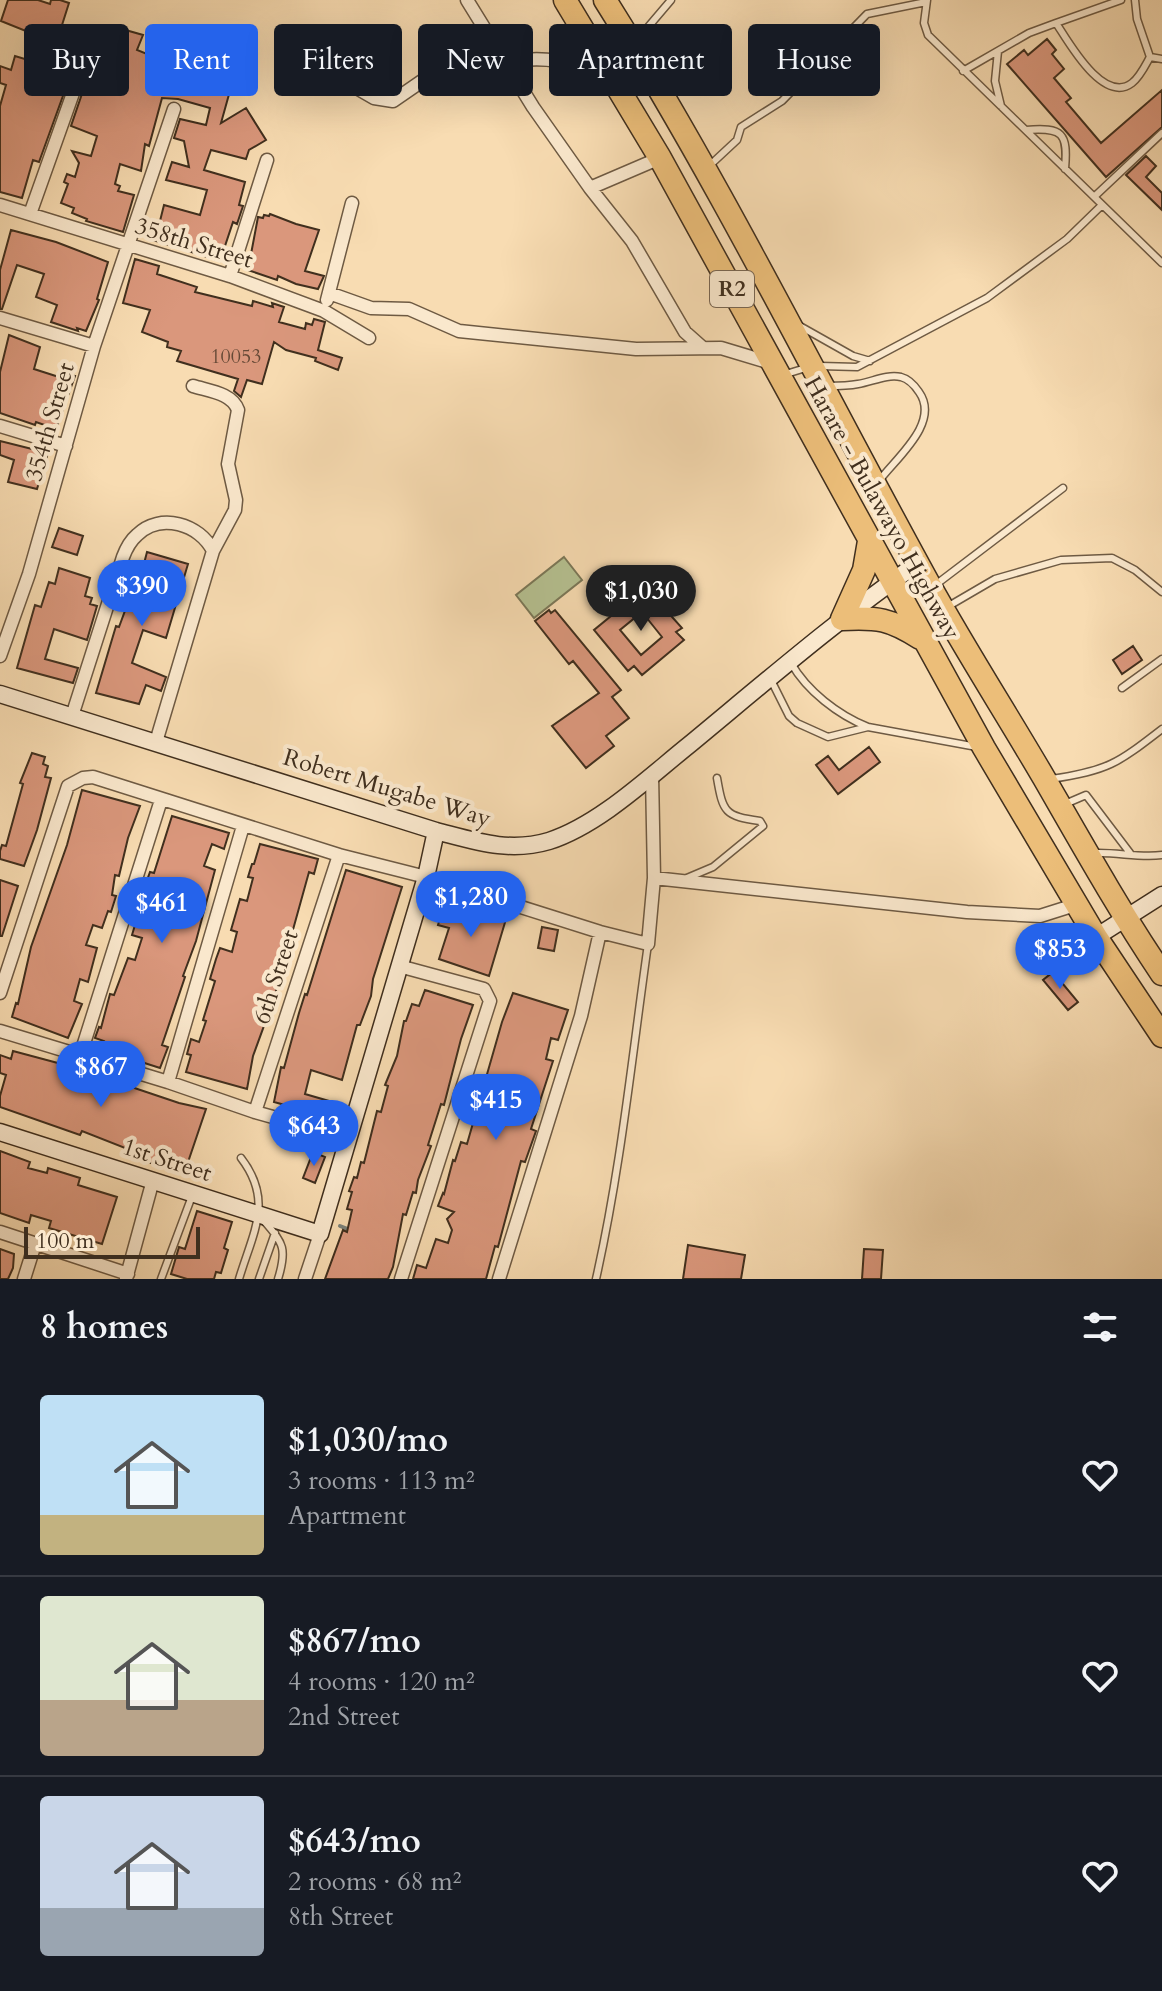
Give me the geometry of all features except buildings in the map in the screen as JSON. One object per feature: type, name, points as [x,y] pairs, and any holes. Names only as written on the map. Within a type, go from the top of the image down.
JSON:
[{"type":"highway","name":"Harare - Bulawayo Highway","points":[[565,0],[580,24]]},
{"type":"highway","name":"Harare - Bulawayo Highway","points":[[605,0],[620,24]]},
{"type":"highway","name":"Harare - Bulawayo Highway","points":[[623,96],[984,748],[1096,937],[1162,1036]]},
{"type":"highway","name":"Harare - Bulawayo Highway","points":[[662,96],[814,366],[931,588],[1045,780],[1085,854],[1162,974]]},
{"type":"highway","points":[[869,541],[864,570],[842,619],[882,618],[900,625],[925,642]]},
{"type":"street","points":[[467,0],[481,24]]},
{"type":"street","points":[[30,214],[72,96]]},
{"type":"street","points":[[371,96],[393,101],[400,96]]},
{"type":"street","points":[[528,96],[590,188],[632,241],[685,332],[703,348]]},
{"type":"street","name":"354th Street","points":[[0,656],[29,574],[94,346],[174,109]]},
{"type":"street","points":[[590,188],[660,158]]},
{"type":"street","points":[[230,276],[267,160]]},
{"type":"street","points":[[324,311],[352,203]]},
{"type":"street","name":"358th Street","points":[[0,205],[230,276],[324,311],[369,338]]},
{"type":"street","points":[[329,293],[371,308],[409,309],[459,331],[636,349],[721,348],[777,370]]},
{"type":"street","points":[[0,318],[94,346]]},
{"type":"street","points":[[156,742],[213,551],[235,510],[236,500],[228,464],[238,410],[228,397],[193,386]]},
{"type":"street","points":[[0,426],[66,446]]},
{"type":"street","points":[[72,716],[123,557],[133,539],[139,532],[161,525],[185,525],[203,536],[213,551]]},
{"type":"street","name":"Robert Mugabe Way","points":[[0,694],[436,831],[511,848],[548,841],[572,832],[592,819],[652,775],[842,619],[918,563]]},
{"type":"street","points":[[0,993],[68,786],[83,778],[93,777],[339,855],[426,877],[648,944],[654,878],[652,775]]},
{"type":"street","points":[[80,1056],[161,800]]},
{"type":"street","points":[[168,1082],[243,826]]},
{"type":"street","points":[[305,1279],[426,877],[436,831]]},
{"type":"street","name":"6th Street","points":[[255,1112],[339,855]]},
{"type":"street","points":[[654,878],[967,912],[1040,916],[1078,904]]},
{"type":"street","points":[[1096,937],[1162,895]]},
{"type":"street","points":[[499,1279],[581,1016],[600,932]]},
{"type":"street","points":[[399,966],[484,989],[490,1001],[401,1279]]},
{"type":"street","points":[[0,1031],[255,1112],[348,1138]]},
{"type":"street","name":"1st Street","points":[[0,1132],[320,1234]]},
{"type":"street","points":[[0,1232],[127,1276],[153,1180]]},
{"type":"street","points":[[24,1279],[35,1244]]},
{"type":"lane","points":[[650,24],[671,0]]},
{"type":"lane","points":[[963,71],[1029,33],[1121,0]]},
{"type":"lane","points":[[1135,0],[1137,19],[1150,57]]},
{"type":"lane","points":[[705,169],[728,151],[737,140],[741,127],[782,101],[867,14],[926,1],[924,23],[928,35],[1162,263]]},
{"type":"lane","points":[[1056,23],[1086,67],[1107,85],[1128,86],[1135,81],[1150,57]]},
{"type":"lane","points":[[998,50],[995,81],[1001,106]]},
{"type":"lane","points":[[1150,57],[1162,59]]},
{"type":"lane","points":[[1025,130],[1051,130],[1064,137],[1067,144],[1065,169]]},
{"type":"lane","points":[[1094,197],[1162,133]]},
{"type":"lane","points":[[777,370],[814,366],[847,369],[870,361],[1016,279],[1067,239],[1102,205]]},
{"type":"lane","points":[[787,319],[853,356],[870,361]]},
{"type":"lane","points":[[824,386],[857,385],[882,377],[902,377],[913,384],[923,398],[926,412],[920,428],[877,484]]},
{"type":"lane","points":[[931,588],[1063,488]]},
{"type":"lane","points":[[944,608],[995,579],[1061,560],[1112,558],[1135,570],[1162,592]]},
{"type":"lane","points":[[1122,688],[1162,659]]},
{"type":"lane","points":[[790,663],[805,685],[842,714],[868,727],[984,748]]},
{"type":"lane","points":[[770,678],[789,716],[797,723],[828,737],[868,727]]},
{"type":"lane","points":[[1045,780],[1094,773],[1115,764],[1162,729]]},
{"type":"lane","points":[[681,882],[713,867],[763,826],[760,821],[740,819],[728,812],[717,778]]},
{"type":"lane","points":[[1059,807],[1086,795],[1130,853]]},
{"type":"lane","points":[[1085,854],[1162,855]]},
{"type":"lane","points":[[1051,952],[1096,937]]},
{"type":"lane","points":[[596,1279],[607,1231],[633,1068],[648,944]]},
{"type":"lane","points":[[239,1279],[259,1215],[258,1187],[254,1175],[241,1158]]},
{"type":"lane","points":[[161,1279],[194,1193]]},
{"type":"lane","points":[[259,1215],[275,1233],[284,1253],[278,1279]]},
{"type":"lane","points":[[259,1279],[275,1233]]},
{"type":"green space","points":[[564,557],[582,580],[534,618],[516,595]]},
{"type":"waterway","points":[[340,1226],[353,1231]]}]
